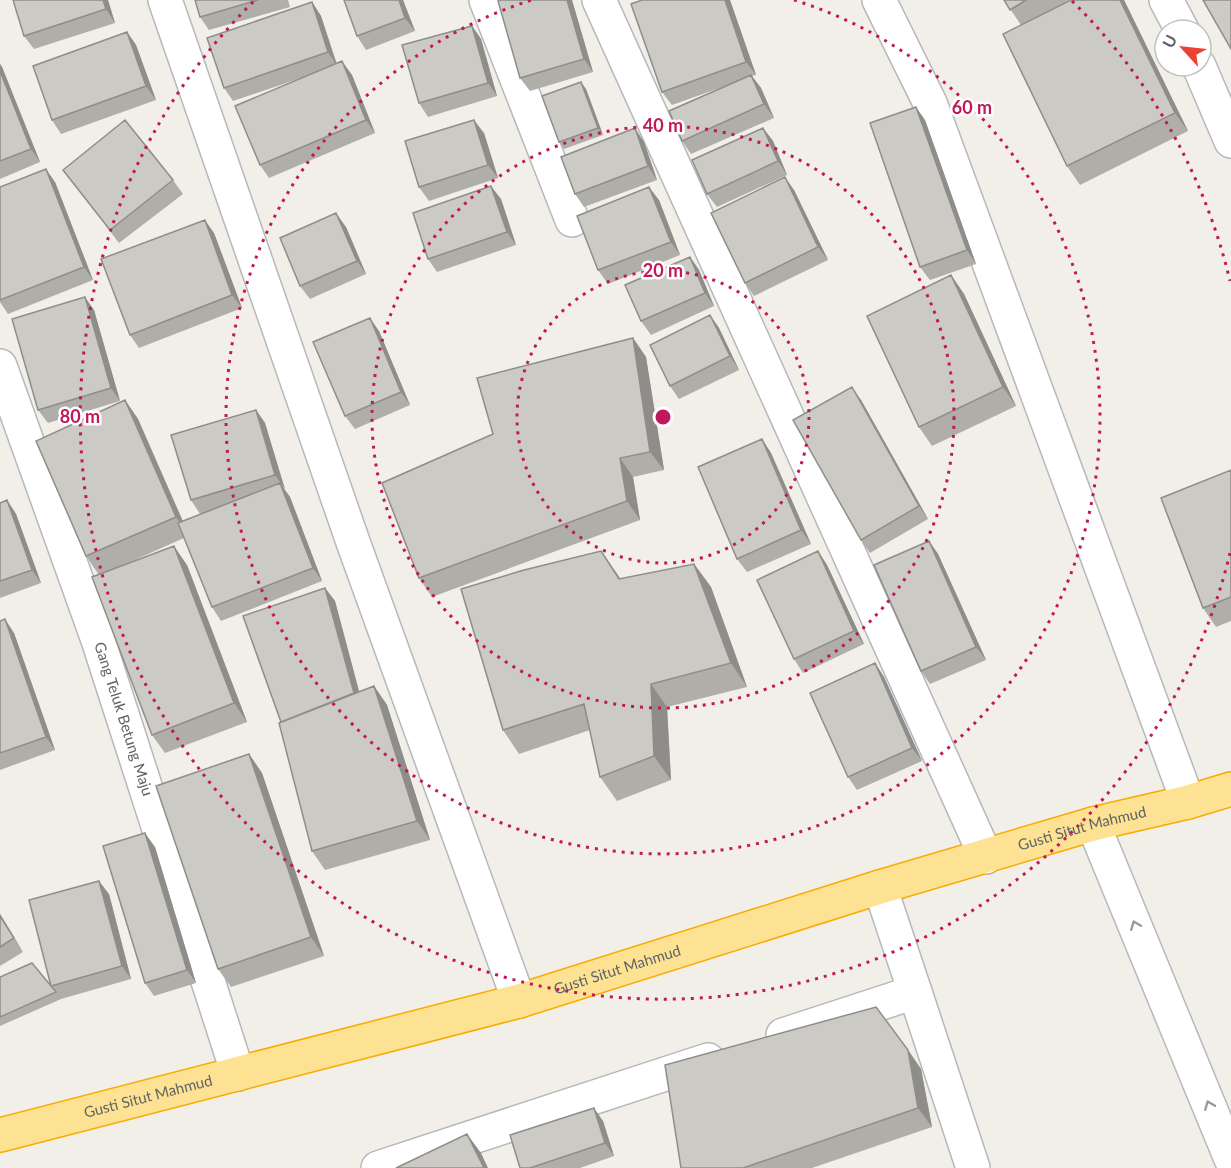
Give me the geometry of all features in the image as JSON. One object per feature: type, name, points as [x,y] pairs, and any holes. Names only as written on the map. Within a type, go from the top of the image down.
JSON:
[{"type":"highway","name":"Gusti Situt Mahmud","points":[[0,1135],[519,1001],[880,887],[1093,824],[1188,802],[1231,789]]},
{"type":"street","points":[[165,0],[353,542],[519,1001]]},
{"type":"street","points":[[486,0],[572,220]]},
{"type":"street","points":[[599,0],[986,857]]},
{"type":"street","points":[[879,0],[930,103],[1188,802]]},
{"type":"street","points":[[1166,0],[1176,18]]},
{"type":"street","points":[[1204,78],[1231,141]]},
{"type":"street","name":"Gang Teluk Betung Maju","points":[[0,366],[98,640],[238,1074]]},
{"type":"street","points":[[1093,824],[1231,1160]]},
{"type":"street","points":[[880,887],[973,1168]]},
{"type":"street","points":[[378,1168],[915,992]]},
{"type":"building","points":[[13,0],[103,0],[106,9],[24,36]]},
{"type":"building","points":[[195,0],[258,0],[200,17]]},
{"type":"building","points":[[344,0],[399,0],[405,18],[357,36]]},
{"type":"building","points":[[567,0],[584,59],[520,78],[498,1]]},
{"type":"building","points":[[642,0],[725,0],[746,62],[662,92],[631,4]]},
{"type":"building","points":[[1004,0],[1026,0],[1010,10]]},
{"type":"building","points":[[1071,0],[1120,0],[1153,68],[1153,78],[1158,78],[1175,113],[1067,166],[1003,34]]},
{"type":"building","points":[[1203,0],[1231,0],[1231,49]]},
{"type":"building","points":[[312,2],[328,52],[224,88],[207,38]]},
{"type":"building","points":[[472,26],[488,83],[419,103],[402,45]]},
{"type":"building","points":[[127,32],[146,86],[52,120],[33,66]]},
{"type":"building","points":[[342,61],[366,120],[260,165],[235,106]]},
{"type":"building","points":[[0,71],[31,149],[0,161]]},
{"type":"building","points":[[751,75],[764,104],[682,141],[669,111]]},
{"type":"building","points":[[581,82],[598,128],[559,142],[542,96]]},
{"type":"building","points":[[916,107],[967,250],[920,267],[870,123]]},
{"type":"building","points":[[125,120],[173,180],[110,230],[63,170]]},
{"type":"building","points":[[474,120],[488,165],[419,187],[405,141]]},
{"type":"building","points":[[635,128],[648,166],[575,194],[561,157]]},
{"type":"building","points":[[763,128],[778,161],[707,194],[692,160]]},
{"type":"building","points":[[46,169],[84,267],[0,300],[0,187]]},
{"type":"building","points":[[785,177],[818,247],[745,283],[711,213]]},
{"type":"building","points":[[491,186],[507,232],[428,259],[413,213]]},
{"type":"building","points":[[649,187],[671,242],[598,270],[577,216]]},
{"type":"building","points":[[336,213],[357,261],[300,286],[280,238]]},
{"type":"building","points":[[205,220],[232,295],[130,335],[101,259]]},
{"type":"building","points":[[690,257],[705,293],[641,321],[625,285]]},
{"type":"building","points":[[951,275],[1003,387],[919,427],[867,316]]},
{"type":"building","points":[[85,297],[111,388],[38,410],[12,319]]},
{"type":"building","points":[[710,315],[730,356],[670,386],[650,345]]},
{"type":"building","points":[[370,318],[401,392],[345,416],[313,342]]},
{"type":"building","points":[[633,338],[650,452],[620,458],[627,501],[419,578],[382,483],[493,434],[477,378]]},
{"type":"building","points":[[852,387],[919,506],[861,540],[793,420]]},
{"type":"building","points":[[125,400],[176,517],[86,556],[36,441]]},
{"type":"building","points":[[256,410],[275,475],[191,500],[171,435]]},
{"type":"building","points":[[762,439],[801,530],[737,559],[698,467]]},
{"type":"building","points":[[1231,470],[1231,597],[1203,608],[1161,498]]},
{"type":"building","points":[[280,483],[313,568],[212,607],[178,523]]},
{"type":"building","points":[[7,500],[32,570],[0,581],[0,503]]},
{"type":"building","points":[[929,541],[976,647],[921,671],[874,565]]},
{"type":"building","points":[[174,546],[234,703],[152,735],[92,577]]},
{"type":"building","points":[[601,551],[619,579],[694,564],[731,663],[651,684],[654,756],[600,777],[584,704],[503,730],[461,589],[524,570]]},
{"type":"building","points":[[818,551],[854,631],[794,659],[757,580]]},
{"type":"building","points":[[325,588],[354,693],[281,722],[243,616]]},
{"type":"building","points":[[5,619],[46,737],[0,753],[0,621]]},
{"type":"building","points":[[875,663],[912,748],[848,777],[810,693]]},
{"type":"building","points":[[374,686],[417,821],[312,851],[279,723]]},
{"type":"building","points":[[249,754],[311,937],[218,969],[156,786]]},
{"type":"building","points":[[145,833],[187,970],[145,983],[103,846]]},
{"type":"building","points":[[99,881],[122,966],[51,986],[29,900]]},
{"type":"building","points":[[0,916],[14,938],[0,947]]},
{"type":"building","points":[[32,963],[56,992],[0,1017],[0,977]]},
{"type":"building","points":[[876,1007],[908,1050],[918,1108],[743,1168],[681,1168],[665,1065]]},
{"type":"building","points":[[594,1108],[605,1143],[530,1168],[520,1168],[510,1135]]},
{"type":"building","points":[[467,1134],[484,1168],[396,1168]]}]
